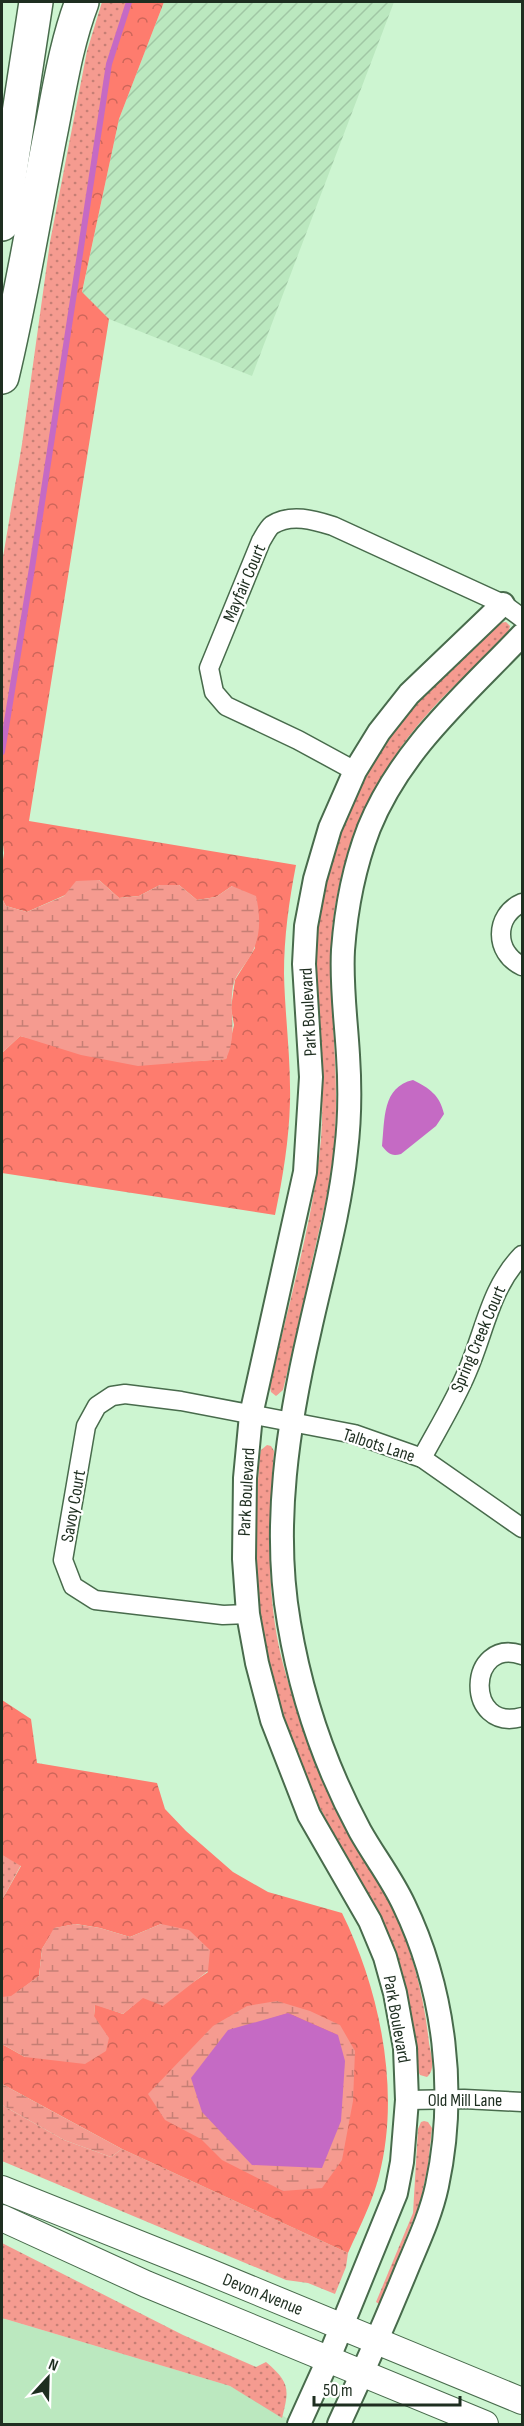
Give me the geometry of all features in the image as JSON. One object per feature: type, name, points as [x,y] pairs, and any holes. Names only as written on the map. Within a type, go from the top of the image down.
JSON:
[{"type":"highway","points":[[2,224],[36,2]]},
{"type":"highway","points":[[2,377],[15,322],[59,91],[76,18],[82,2]]},
{"type":"main road","name":"Devon Avenue","points":[[2,2189],[522,2401]]},
{"type":"main road","name":"Devon Avenue","points":[[2,2218],[146,2284],[484,2424]]},
{"type":"street","name":"Mayfair Court","points":[[355,771],[298,740],[226,706],[214,692],[209,668],[261,541],[272,526],[290,519],[309,518],[333,526],[503,604]]},
{"type":"street","points":[[503,604],[522,618]]},
{"type":"street","name":"Park Boulevard","points":[[299,2424],[328,2360],[396,2193],[402,2163],[407,2100],[405,2048],[395,1993],[385,1957],[370,1921],[309,1815],[272,1720],[257,1663],[248,1614],[244,1559],[245,1478],[251,1415],[305,1172],[311,1077],[304,964],[306,926],[315,879],[330,828],[355,771],[379,732],[409,694],[503,604]]},
{"type":"street","name":"Park Boulevard","points":[[339,2424],[377,2341],[432,2205],[442,2159],[447,2099],[436,1995],[422,1950],[404,1904],[360,1830],[338,1784],[308,1706],[296,1664],[282,1560],[283,1490],[291,1423],[340,1195],[347,1146],[349,1062],[343,953],[347,910],[355,873],[369,828],[412,751],[438,719],[522,634]]},
{"type":"street","points":[[522,903],[508,913],[502,922],[500,933],[507,955],[522,966]]},
{"type":"street","name":"Spring Creek Court","points":[[422,1458],[467,1372],[492,1299],[508,1269],[522,1255]]},
{"type":"street","name":"Savoy Court","points":[[248,1614],[223,1615],[95,1600],[73,1586],[63,1560],[86,1426],[97,1406],[112,1396],[125,1394],[180,1401],[251,1415]]},
{"type":"street","name":"Talbots Lane","points":[[251,1415],[354,1434],[422,1458],[522,1528]]},
{"type":"street","points":[[521,1648],[489,1661],[479,1679],[478,1690],[482,1701],[498,1716],[509,1719],[522,1717]]},
{"type":"street","name":"Old Mill Lane","points":[[407,2100],[522,2102]]},
{"type":"shaded area","points":[[164,2],[394,2],[252,376],[109,319],[82,293],[119,119]]},
{"type":"shaded area","points":[[413,1080],[433,1093],[440,1102],[444,1114],[436,1126],[401,1154],[392,1155],[382,1146],[387,1106],[395,1089]]},
{"type":"shaded area","points":[[288,2013],[338,2035],[345,2061],[341,2121],[322,2168],[252,2165],[202,2112],[191,2078],[228,2030]]},
{"type":"shaded area","points":[[2,2318],[230,2386],[297,2424],[2,2424]]},
{"type":"green space","points":[[102,2],[129,2],[109,64],[2,749],[2,563],[22,444],[50,242],[87,51]]},
{"type":"green space","points":[[129,2],[164,2],[119,119],[82,292],[109,319],[29,821],[296,865],[287,919],[284,960],[290,1102],[285,1158],[275,1215],[2,1173],[2,1053],[20,1036],[47,1042],[195,1061],[226,1059],[234,1025],[231,1008],[235,980],[255,948],[232,886],[216,897],[197,900],[179,885],[160,885],[139,896],[119,898],[99,880],[27,912],[6,906],[2,899],[4,853],[2,750],[109,64]]},
{"type":"green space","points":[[506,622],[510,626],[508,634],[431,710],[390,763],[359,822],[348,854],[333,919],[331,952],[336,1088],[332,1164],[283,1390],[276,1396],[271,1392],[270,1387],[306,1232],[321,1139],[322,1090],[317,945],[325,885],[333,855],[355,797],[385,744],[414,707],[438,682],[499,623]]},
{"type":"green space","points":[[99,880],[119,898],[139,896],[160,885],[179,885],[197,900],[216,897],[232,886],[256,896],[259,912],[258,936],[253,951],[234,982],[232,1040],[226,1059],[138,1066],[81,1055],[20,1036],[2,1053],[2,899],[6,906],[27,912],[64,896],[76,881]]},
{"type":"green space","points":[[267,1445],[271,1446],[274,1451],[270,1531],[271,1585],[273,1612],[283,1664],[301,1725],[324,1785],[390,1904],[411,1954],[424,2008],[432,2057],[430,2074],[427,2077],[420,2075],[418,2071],[406,1991],[395,1951],[379,1913],[315,1797],[290,1736],[270,1671],[258,1607],[256,1564],[260,1455],[261,1450]]},
{"type":"green space","points":[[2,1700],[31,1719],[37,1763],[157,1783],[165,1809],[186,1831],[233,1872],[268,1892],[342,1913],[367,1975],[376,2008],[387,2076],[388,2110],[379,2176],[369,2206],[348,2253],[122,2149],[2,2084],[2,2044],[25,2057],[94,2016],[95,2004],[123,2014],[143,1997],[186,1987],[208,1972],[161,1924],[130,1937],[76,1924],[55,1928],[42,1949],[39,1976],[11,1997],[2,1997],[2,1900],[21,1866],[2,1855]]},
{"type":"green space","points":[[2,1855],[21,1865],[2,1900]]},
{"type":"green space","points":[[75,1924],[100,1928],[130,1937],[161,1924],[189,1930],[210,1950],[208,1971],[163,2006],[143,1998],[123,2014],[95,2005],[94,2016],[109,2038],[106,2051],[85,2064],[25,2057],[2,2044],[2,1997],[11,1996],[39,1976],[42,1949],[54,1928]]},
{"type":"green space","points":[[277,2001],[310,2011],[340,2025],[355,2051],[353,2101],[342,2160],[322,2188],[283,2191],[222,2160],[201,2139],[165,2120],[148,2094],[213,2026],[247,2006]],"holes":[[[288,2013],[338,2035],[269,2019]]]},
{"type":"green space","points":[[2,2084],[122,2149],[111,2157],[64,2140],[2,2105]]},
{"type":"green space","points":[[2,2105],[64,2140],[111,2157],[122,2149],[348,2253],[346,2267],[335,2294],[308,2283],[286,2280],[2,2161]]},
{"type":"green space","points":[[424,2121],[428,2122],[432,2128],[428,2165],[420,2203],[379,2304],[376,2302],[413,2213],[418,2129]]},
{"type":"green space","points":[[2,2243],[183,2335],[256,2367],[266,2362],[286,2386],[282,2418],[230,2386],[2,2318]]},
{"type":"waterway","points":[[2,752],[109,64],[129,2]]}]
